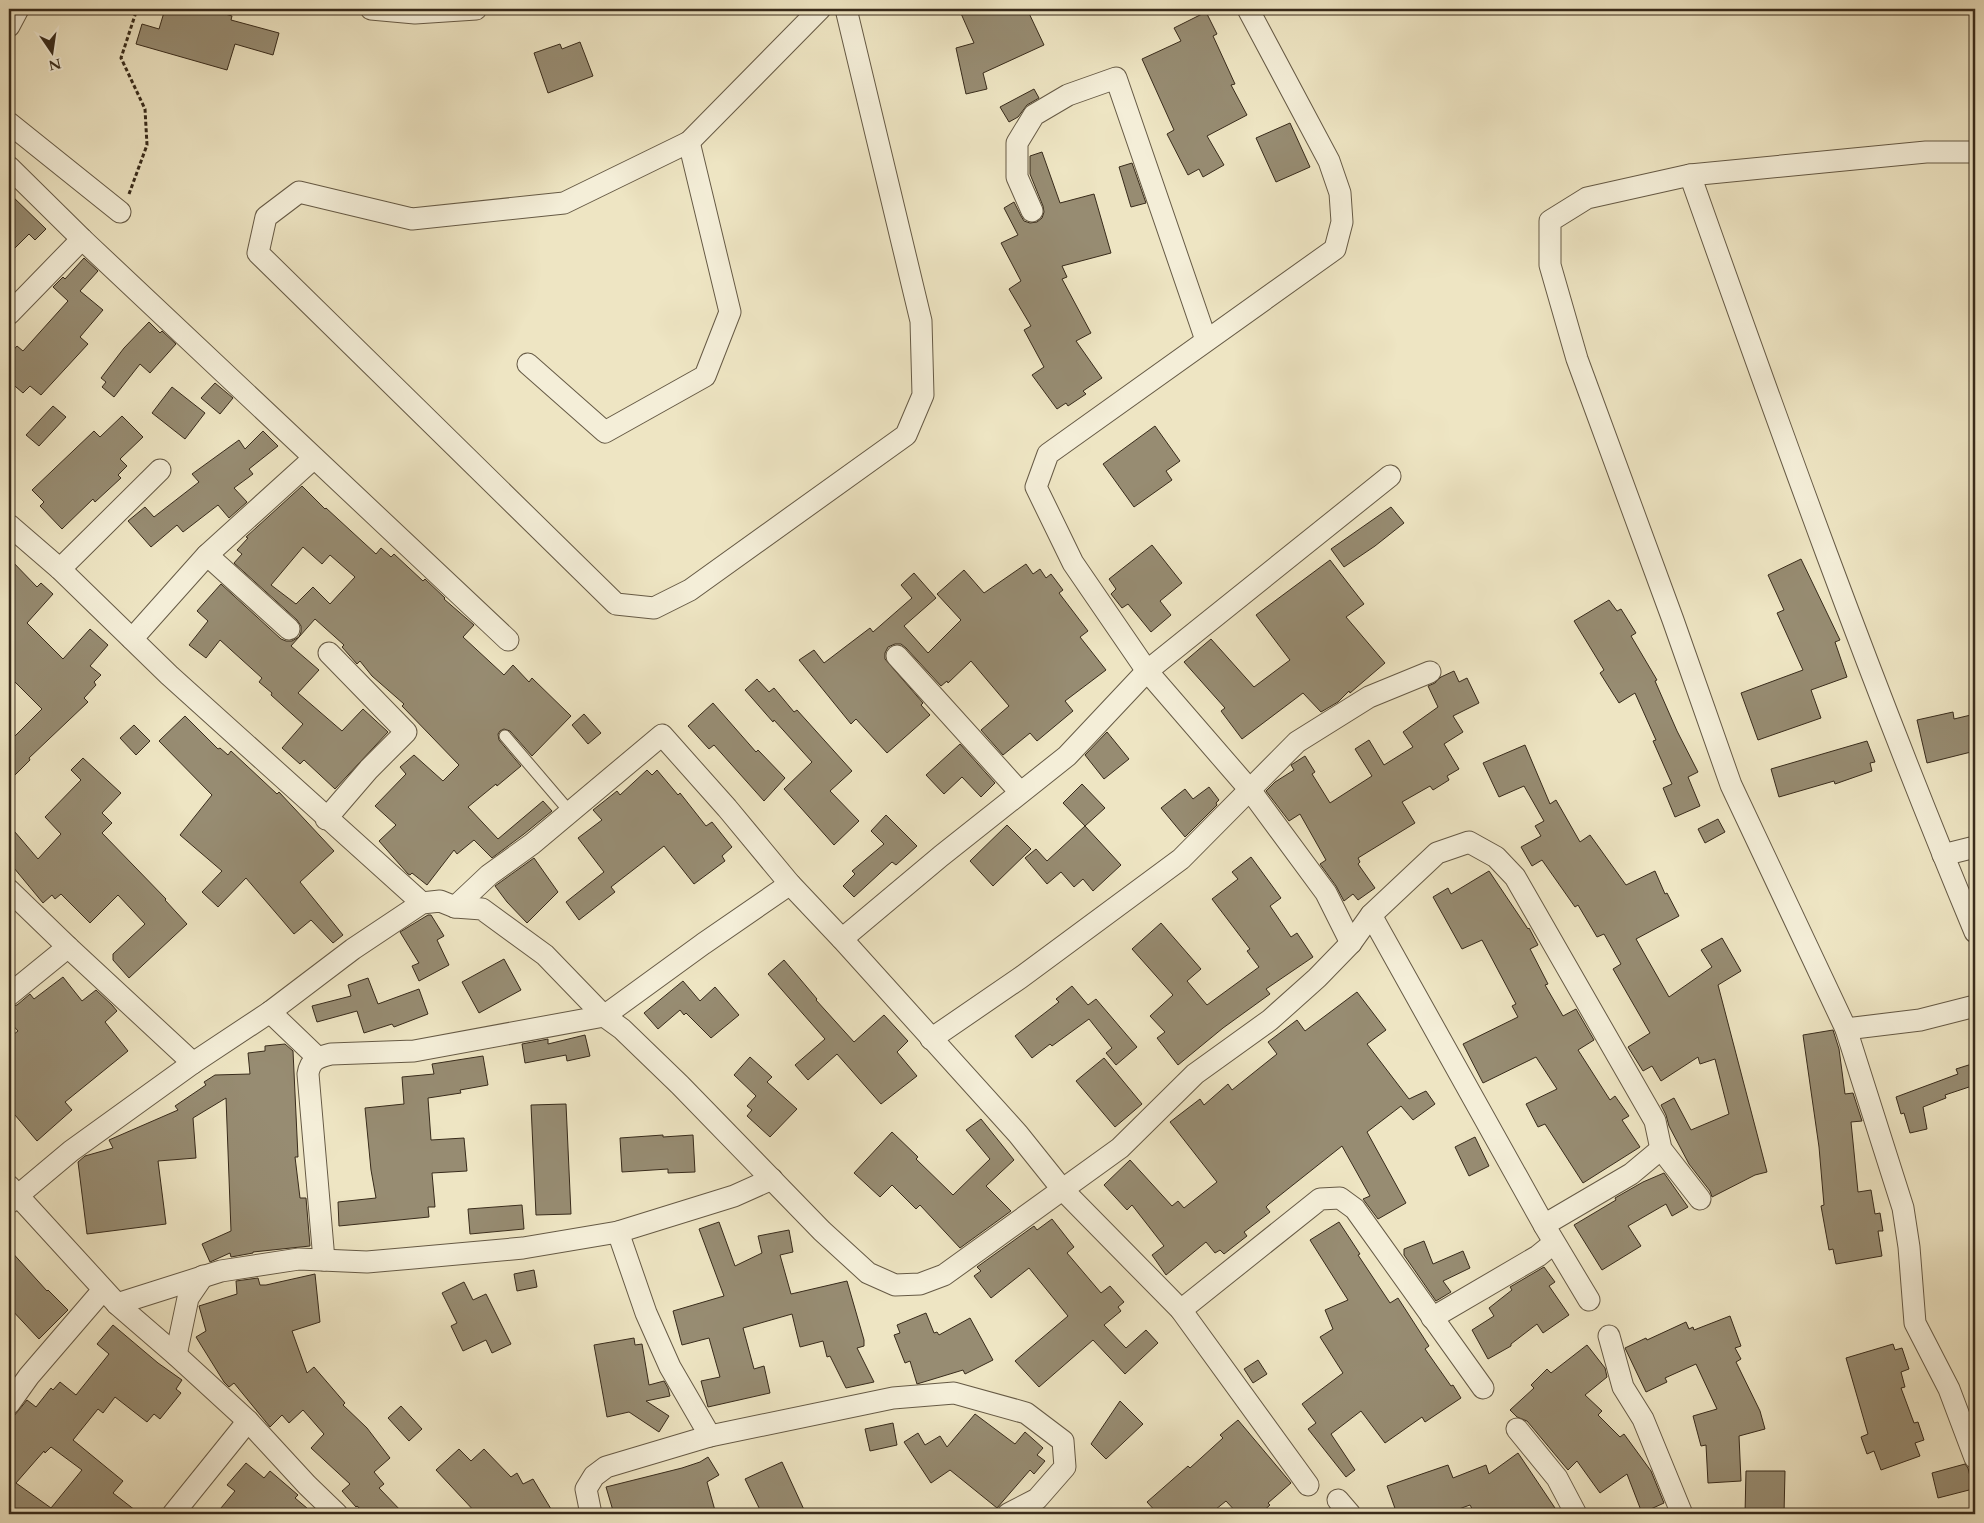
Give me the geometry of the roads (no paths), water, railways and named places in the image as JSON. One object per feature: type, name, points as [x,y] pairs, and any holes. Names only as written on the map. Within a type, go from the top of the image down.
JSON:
[{"type":"street","points":[[9,26],[18,9]]},
{"type":"street","points":[[371,9],[415,13],[476,9]]},
{"type":"street","points":[[820,9],[689,142],[564,203],[412,219],[299,192],[266,218],[258,253],[616,604],[654,608],[690,590],[906,435],[923,395],[921,321],[846,9]]},
{"type":"street","points":[[1248,9],[1329,161],[1340,193],[1342,222],[1335,248],[1048,454],[1036,488],[1073,563],[1147,672],[1250,790],[1326,893],[1350,943]]},
{"type":"street","points":[[1032,211],[1017,177],[1017,143],[1034,115],[1068,95],[1116,78],[1206,340]]},
{"type":"street","points":[[9,123],[120,212]]},
{"type":"street","points":[[528,364],[605,432],[705,376],[730,312],[689,142]]},
{"type":"street","points":[[1975,152],[1926,152],[1690,175],[1586,198],[1550,221],[1550,265],[1577,359],[1673,620],[1731,785],[1846,1029],[1903,1208],[1909,1247],[1915,1323],[1949,1389],[1975,1458]]},
{"type":"street","points":[[9,167],[82,239],[508,640]]},
{"type":"street","points":[[1690,175],[1799,481],[1943,855],[1975,932]]},
{"type":"street","points":[[9,314],[82,239]]},
{"type":"street","points":[[132,640],[207,555],[314,458]]},
{"type":"street","points":[[60,569],[160,470]]},
{"type":"street","points":[[842,939],[1020,792],[1067,756],[1147,672],[1390,476]]},
{"type":"street","points":[[9,525],[60,569],[132,640],[326,819],[422,904]]},
{"type":"street","points":[[207,555],[289,629]]},
{"type":"street","points":[[326,819],[369,769],[406,732],[329,653]]},
{"type":"street","points":[[897,656],[1020,792]]},
{"type":"street","points":[[931,1039],[1020,978],[1181,859],[1297,742],[1369,697],[1430,672]]},
{"type":"street","points":[[455,907],[489,875],[532,844],[662,735],[727,808],[790,884],[1018,1134],[1062,1189],[1181,1310],[1308,1484]]},
{"type":"street","points":[[337,1514],[307,1485],[248,1421],[110,1297],[12,1195],[193,1063],[270,1012],[353,949],[422,904],[440,901],[455,907],[482,909],[545,955],[604,1016],[622,1030],[673,1079],[822,1231],[868,1272],[895,1285],[920,1284],[944,1275],[1120,1148],[1195,1074],[1270,1020],[1317,978],[1350,943],[1371,915],[1437,853],[1469,842],[1496,857],[1515,877],[1655,1121],[1661,1149],[1700,1199]]},
{"type":"street","points":[[1943,855],[1975,847]]},
{"type":"street","points":[[324,1260],[308,1074],[309,1065],[317,1057],[331,1054],[414,1051],[604,1016],[790,884]]},
{"type":"street","points":[[9,890],[193,1063]]},
{"type":"street","points":[[1371,915],[1554,1243],[1589,1300]]},
{"type":"street","points":[[9,995],[68,947]]},
{"type":"street","points":[[1846,1029],[1920,1020],[1975,1006]]},
{"type":"street","points":[[270,1012],[317,1057]]},
{"type":"street","points":[[1544,1225],[1631,1174],[1661,1149]]},
{"type":"street","points":[[9,1404],[29,1376],[110,1297],[203,1276],[299,1259],[367,1262],[523,1248],[618,1232],[734,1196],[772,1179]]},
{"type":"street","points":[[1181,1310],[1320,1199],[1340,1198],[1355,1209],[1483,1388]]},
{"type":"street","points":[[618,1232],[646,1313],[670,1367],[710,1436]]},
{"type":"street","points":[[1432,1318],[1538,1256],[1554,1243]]},
{"type":"street","points":[[176,1355],[188,1298],[203,1276]]},
{"type":"street","points":[[1609,1336],[1623,1387],[1643,1419],[1682,1514]]},
{"type":"street","points":[[591,1514],[586,1489],[594,1476],[606,1468],[710,1436],[893,1398],[954,1393],[1026,1412],[1063,1441],[1066,1467],[1037,1499],[1008,1514]]},
{"type":"street","points":[[173,1514],[248,1421]]},
{"type":"street","points":[[1517,1429],[1557,1478],[1576,1514]]},
{"type":"lane","points":[[505,736],[570,812]]}]
